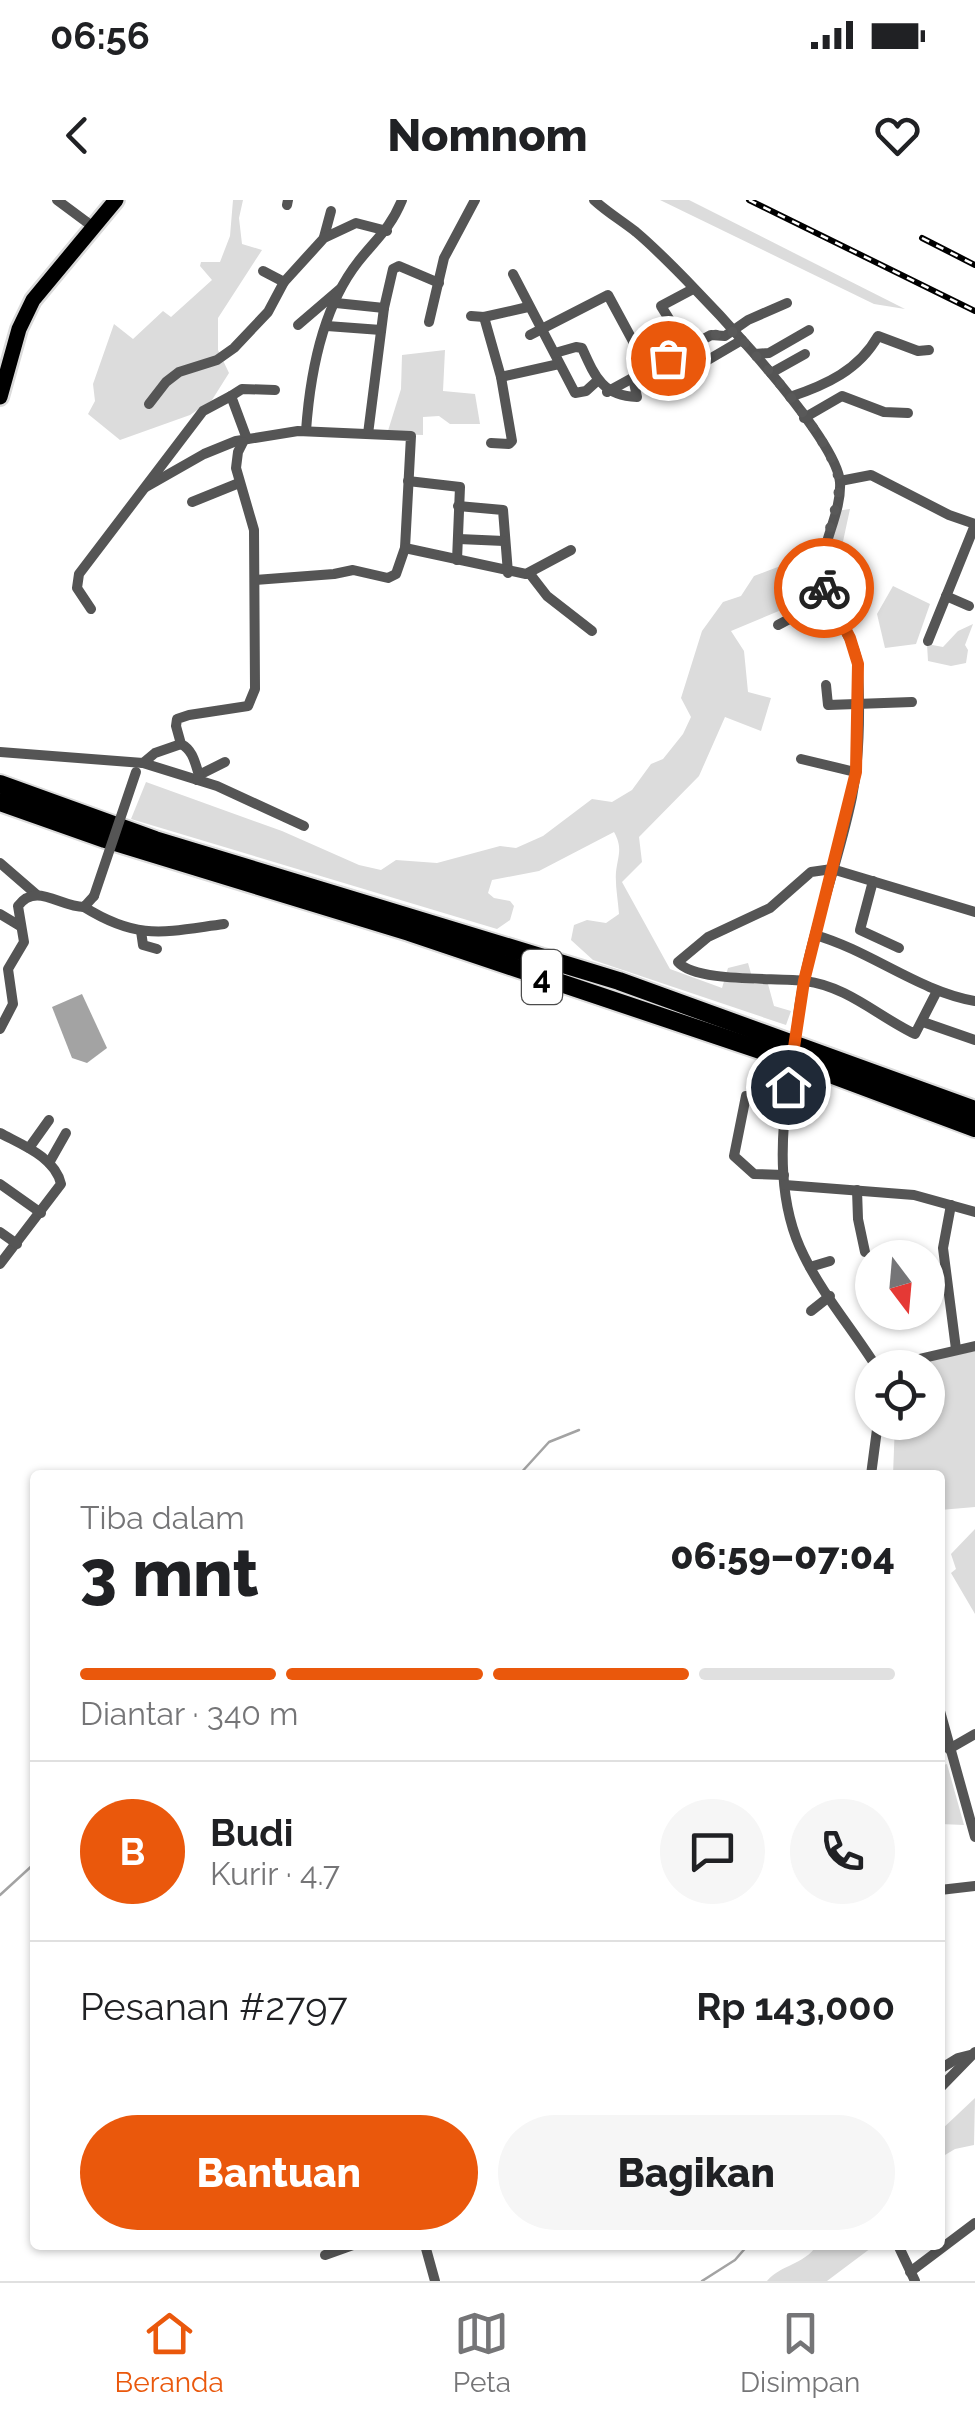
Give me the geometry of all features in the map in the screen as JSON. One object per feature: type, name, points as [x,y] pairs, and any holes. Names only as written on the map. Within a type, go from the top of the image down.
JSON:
[{"type":"highway","name":"4","points":[[0,784],[155,840],[619,981],[975,1110]]},
{"type":"highway","name":"4","points":[[0,802],[104,839],[410,932],[817,1070],[975,1128]]},
{"type":"main road","points":[[0,397],[19,328],[32,300],[116,200]]},
{"type":"street","points":[[58,200],[92,226]]},
{"type":"street","points":[[306,431],[308,395],[341,288],[358,262],[387,231],[402,200]]},
{"type":"street","points":[[429,322],[451,244],[475,200]]},
{"type":"street","points":[[594,200],[636,232],[755,354],[828,449],[840,482],[822,574],[828,599],[856,656],[856,772],[804,981],[782,1147],[796,1238],[810,1267],[867,1350]]},
{"type":"street","points":[[324,238],[331,211]]},
{"type":"street","points":[[149,404],[179,372],[217,360],[234,348],[268,312],[284,282],[324,238],[356,224],[387,231]]},
{"type":"street","points":[[368,434],[384,308],[396,267],[438,282]]},
{"type":"street","points":[[263,271],[284,282]]},
{"type":"street","points":[[513,274],[536,332],[557,358],[575,394],[598,381]]},
{"type":"street","points":[[298,326],[341,288]]},
{"type":"street","points":[[687,348],[661,306],[693,289]]},
{"type":"street","points":[[536,332],[608,295],[648,369]]},
{"type":"street","points":[[336,303],[384,308]]},
{"type":"street","points":[[700,364],[738,335],[748,320],[787,303]]},
{"type":"street","points":[[471,316],[484,317],[528,306]]},
{"type":"street","points":[[484,317],[501,377],[512,441],[491,443]]},
{"type":"street","points":[[327,326],[381,330]]},
{"type":"street","points":[[755,354],[770,353],[809,330]]},
{"type":"street","points":[[607,392],[711,334],[738,335]]},
{"type":"street","points":[[790,397],[840,378],[869,354],[878,336],[918,351],[929,350]]},
{"type":"street","points":[[501,377],[557,358],[576,346],[582,348],[607,392],[637,397],[632,378]]},
{"type":"street","points":[[771,373],[805,354]]},
{"type":"street","points":[[91,608],[76,580],[204,411],[242,390],[275,390]]},
{"type":"street","points":[[198,777],[188,748],[181,744],[177,720],[251,704],[256,674],[254,530],[239,483],[238,452],[245,441],[231,396]]},
{"type":"street","points":[[804,418],[842,396],[884,412],[908,413]]},
{"type":"street","points":[[146,487],[227,444],[306,431],[412,436],[400,570],[388,578],[353,570],[255,580]]},
{"type":"street","points":[[840,482],[872,475],[949,516],[975,525],[928,641]]},
{"type":"street","points":[[408,481],[460,487],[457,560]]},
{"type":"street","points":[[192,502],[239,483]]},
{"type":"street","points":[[458,506],[503,510],[508,572]]},
{"type":"street","points":[[458,539],[504,542]]},
{"type":"street","points":[[404,548],[530,574],[571,550]]},
{"type":"street","points":[[530,574],[546,596],[592,630]]},
{"type":"street","points":[[946,596],[969,606]]},
{"type":"street","points":[[778,625],[828,599]]},
{"type":"street","points":[[826,685],[827,705],[912,702]]},
{"type":"street","points":[[84,907],[94,896],[139,766],[154,753],[181,744]]},
{"type":"street","points":[[0,752],[139,766],[198,777],[304,826]]},
{"type":"street","points":[[801,759],[856,772]]},
{"type":"street","points":[[198,777],[224,762]]},
{"type":"street","points":[[0,863],[37,895]]},
{"type":"street","points":[[937,991],[919,1033],[914,1034],[845,992],[804,981],[769,982],[712,974],[687,969],[678,962],[708,937],[770,908],[811,872],[832,869],[975,912]]},
{"type":"street","points":[[873,881],[860,930],[898,948]]},
{"type":"street","points":[[0,1029],[12,1010],[4,967],[24,942],[18,906],[23,898],[37,895],[84,907],[112,925],[141,931],[158,933],[224,924]]},
{"type":"street","points":[[0,914],[20,926]]},
{"type":"street","points":[[141,931],[143,944],[157,949]]},
{"type":"street","points":[[815,935],[859,950],[937,991],[972,1000],[975,985]]},
{"type":"street","points":[[923,1022],[975,1040]]},
{"type":"street","points":[[786,1104],[764,1095],[746,1096],[734,1156],[754,1174],[914,1195],[975,1212]]},
{"type":"street","points":[[30,1148],[48,1120]]},
{"type":"street","points":[[49,1163],[66,1133]]},
{"type":"street","points":[[0,1134],[30,1148],[49,1163],[61,1184],[0,1264]]},
{"type":"street","points":[[0,1184],[41,1213]]},
{"type":"street","points":[[857,1190],[863,1240]]},
{"type":"street","points":[[951,1204],[943,1248],[956,1349]]},
{"type":"street","points":[[0,1232],[17,1244]]},
{"type":"street","points":[[810,1267],[830,1261]]},
{"type":"street","points":[[810,1312],[830,1296]]},
{"type":"street","points":[[945,1352],[975,1346]]},
{"type":"street","points":[[871,1470],[875,1440]]},
{"type":"street","points":[[945,1730],[975,1837]]},
{"type":"street","points":[[950,1748],[975,1734]]},
{"type":"street","points":[[945,1889],[975,1886]]},
{"type":"street","points":[[945,2067],[974,2054]]},
{"type":"street","points":[[945,2083],[974,2054]]},
{"type":"street","points":[[945,2249],[975,2223]]},
{"type":"street","points":[[325,2255],[339,2250]]},
{"type":"street","points":[[427,2250],[436,2281]]},
{"type":"street","points":[[900,2250],[913,2276],[943,2250]]},
{"type":"shaded area","points":[[233,200],[243,200],[239,218],[242,244],[262,250],[218,318],[218,350],[229,373],[212,400],[190,415],[120,440],[88,414],[95,401],[93,384],[114,324],[133,339],[163,311],[171,317],[212,280],[201,262],[220,262],[230,236]]},
{"type":"shaded area","points":[[660,200],[689,200],[905,309],[874,304]]},
{"type":"shaded area","points":[[445,350],[443,391],[475,394],[480,424],[450,424],[439,416],[423,417],[423,435],[387,434],[401,389],[402,355]]},
{"type":"shaded area","points":[[850,509],[839,560],[810,598],[731,631],[744,651],[748,692],[771,698],[761,731],[725,717],[699,776],[639,837],[642,862],[622,882],[670,969],[722,988],[728,968],[748,963],[754,984],[768,984],[774,1006],[791,1011],[786,1025],[593,960],[571,940],[574,925],[587,920],[606,923],[619,914],[619,847],[614,832],[539,871],[492,880],[488,893],[514,906],[510,920],[497,929],[131,819],[146,782],[282,831],[359,865],[381,870],[396,860],[437,863],[500,846],[516,848],[543,836],[592,799],[612,802],[632,790],[651,764],[663,759],[691,717],[681,698],[702,631],[723,602],[741,596],[754,576],[791,562],[792,581],[818,585],[836,511]]},
{"type":"shaded area","points":[[893,586],[930,604],[916,644],[885,648],[877,614]]},
{"type":"shaded area","points":[[973,624],[965,645],[966,663],[951,666],[928,661],[927,644],[943,647],[958,631]]},
{"type":"shaded area","points":[[82,994],[107,1048],[87,1063],[72,1058],[52,1007]]},
{"type":"shaded area","points":[[975,1351],[975,1507],[945,1510],[945,1470],[893,1470],[894,1440],[945,1440],[945,1357]]},
{"type":"shaded area","points":[[975,1529],[975,1614],[951,1573],[956,1569],[951,1554]]},
{"type":"shaded area","points":[[947,1764],[964,1825],[945,1824]]},
{"type":"shaded area","points":[[975,2098],[974,2145],[945,2155],[945,2126]]},
{"type":"shaded area","points":[[868,2250],[827,2281],[767,2281],[812,2252]]},
{"type":"waterway","points":[[524,1470],[549,1442],[579,1430]]},
{"type":"waterway","points":[[0,1895],[30,1868]]},
{"type":"waterway","points":[[702,2281],[744,2250]]},
{"type":"railway","points":[[749,200],[975,311]]},
{"type":"railway","points":[[922,238],[975,265]]},
{"type":"way so far","points":[[668,358],[711,334],[726,336],[734,331],[828,449],[837,467],[840,486],[823,561],[824,588]]},
{"type":"route","points":[[788,1087],[804,981],[856,772],[858,664],[850,638],[824,588]]}]
